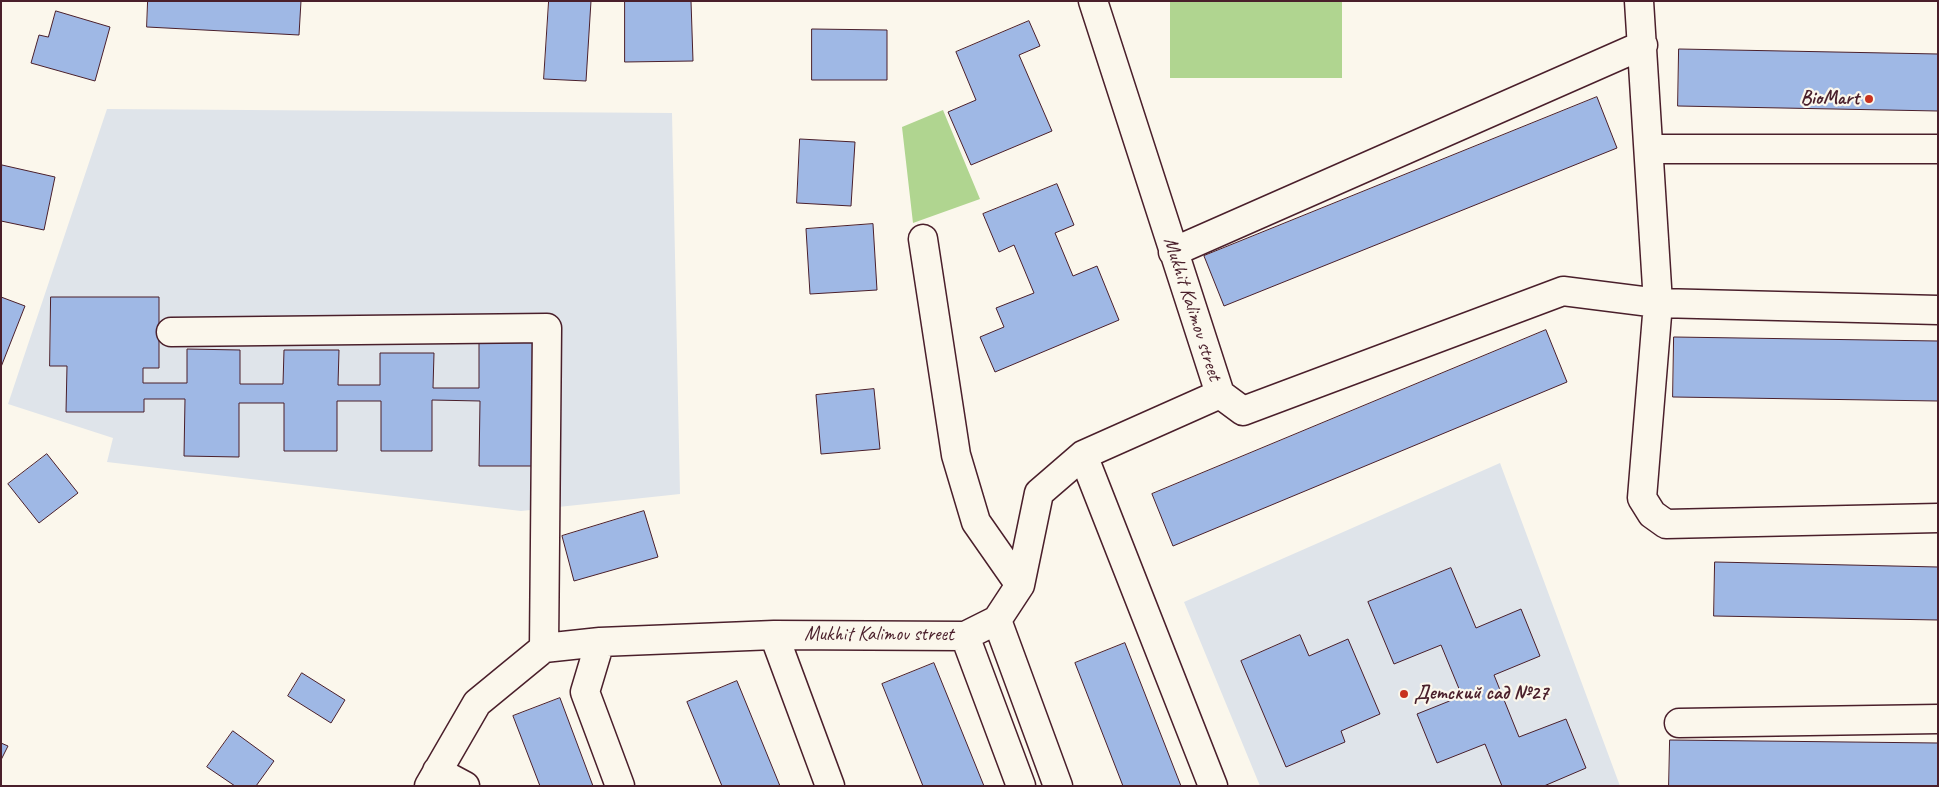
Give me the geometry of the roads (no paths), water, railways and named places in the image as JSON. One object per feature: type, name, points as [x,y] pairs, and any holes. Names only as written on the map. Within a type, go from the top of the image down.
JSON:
[{"type":"street","name":"Mukhit Kalimov street","points":[[544,648],[600,642],[774,635],[965,636],[997,620],[1020,585],[1039,493],[1083,455],[1220,394],[1094,1]]},
{"type":"street","points":[[1640,1],[1658,303],[1642,498],[1652,514],[1666,524],[1938,518]]},
{"type":"street","points":[[1173,252],[1643,45]]},
{"type":"street","points":[[1650,149],[1938,149]]},
{"type":"street","points":[[923,239],[956,455],[976,522],[1020,585]]},
{"type":"street","points":[[1220,394],[1243,411],[1563,291],[1658,303],[1938,310]]},
{"type":"street","points":[[171,332],[547,328],[544,648],[477,703],[433,778],[465,786]]},
{"type":"street","points":[[1083,455],[1214,786]]},
{"type":"street","points":[[997,620],[1058,786]]},
{"type":"street","points":[[774,635],[830,786]]},
{"type":"street","points":[[965,636],[1021,786]]},
{"type":"street","points":[[600,642],[585,692],[620,786]]},
{"type":"street","points":[[1680,723],[1938,719]]},
{"type":"place","name":"BioMart","points":[[1869,99]]},
{"type":"place","name":"Детский сад №27","points":[[1404,694]]}]
